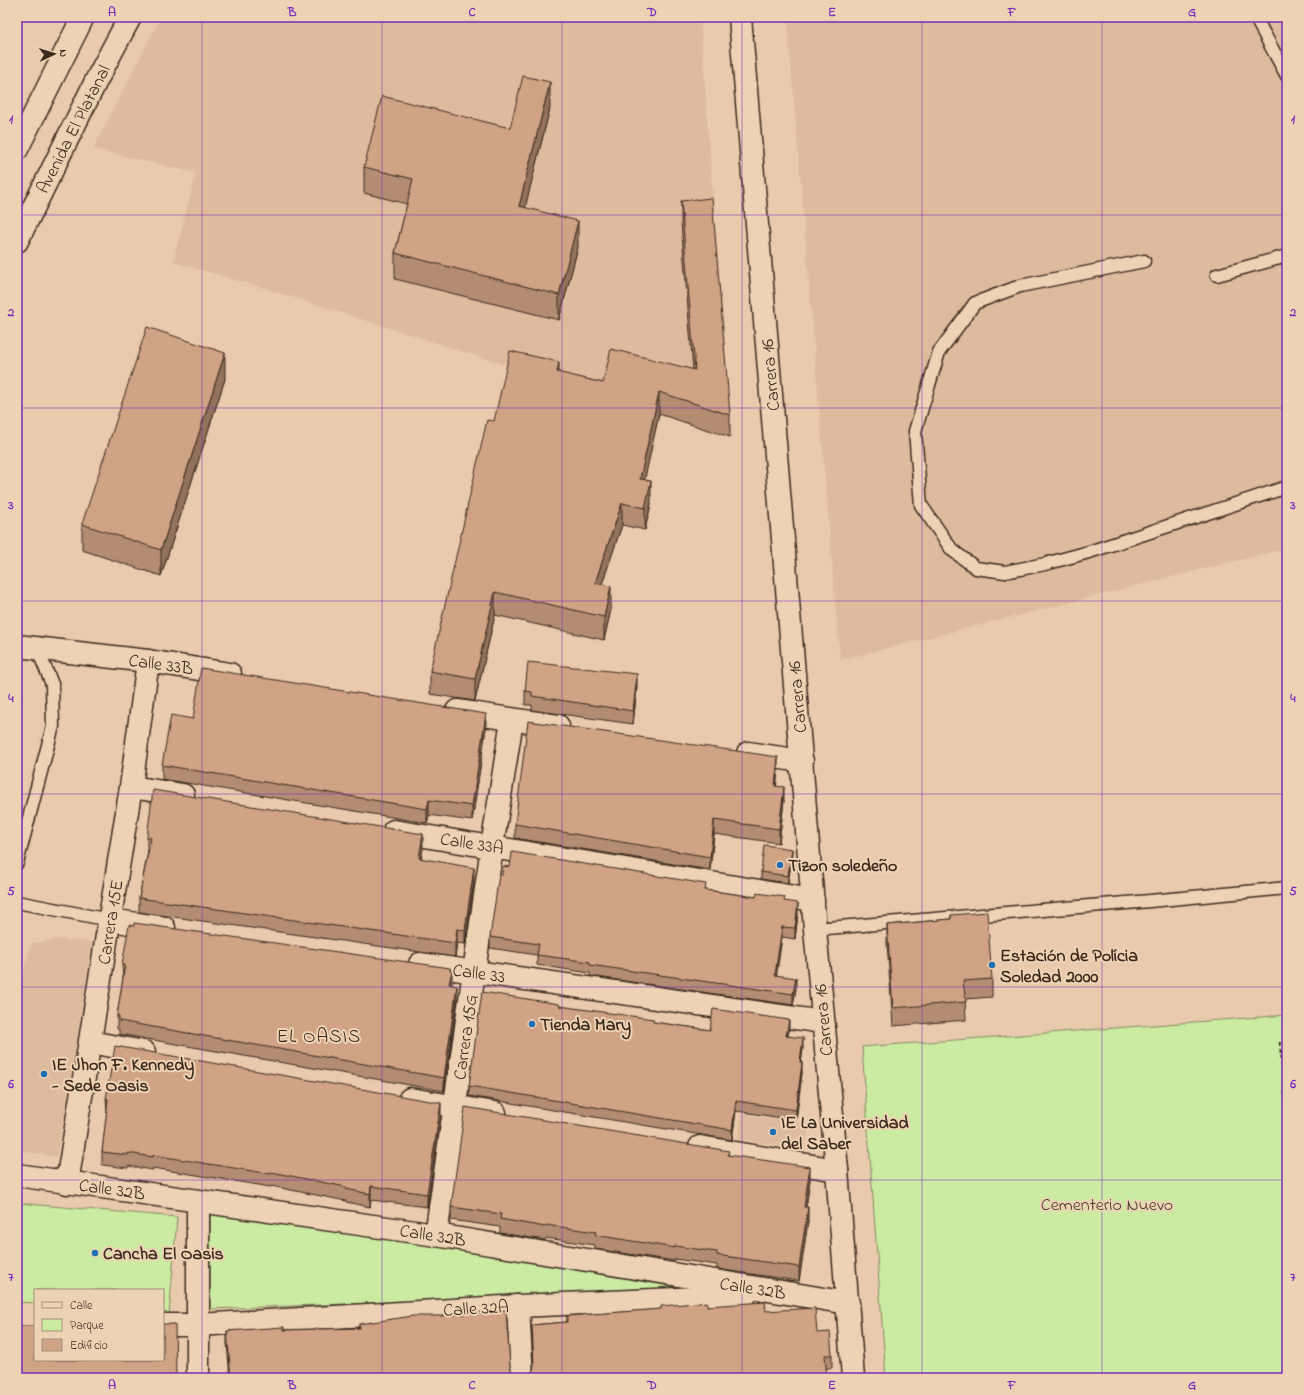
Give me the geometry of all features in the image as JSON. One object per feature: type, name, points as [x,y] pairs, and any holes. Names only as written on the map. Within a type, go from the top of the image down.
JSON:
[{"type":"street","points":[[17,149],[83,17]]},
{"type":"street","name":"Avenida El Platanal","points":[[17,241],[98,77],[130,17]]},
{"type":"street","name":"Carrera 16","points":[[740,17],[823,1022],[837,1170],[853,1378]]},
{"type":"street","name":"Calle 33B","points":[[27,647],[148,661],[249,677]]},
{"type":"street","name":"Carrera 15E","points":[[67,1183],[131,787],[148,661]]},
{"type":"street","points":[[435,707],[512,720],[575,728]]},
{"type":"street","name":"Carrera 15G","points":[[436,1235],[492,847],[512,720]]},
{"type":"street","points":[[732,751],[802,761]]},
{"type":"street","points":[[131,787],[202,799]]},
{"type":"street","name":"Calle 33A","points":[[374,827],[813,900]]},
{"type":"street","points":[[110,920],[181,930]]},
{"type":"street","name":"Calle 33","points":[[403,962],[823,1022]]},
{"type":"street","points":[[90,1042],[160,1054]]},
{"type":"street","points":[[393,1096],[517,1117]]},
{"type":"street","points":[[681,1144],[837,1170]]},
{"type":"street","name":"Calle 32B","points":[[17,1175],[436,1235],[848,1303]]},
{"type":"street","points":[[198,1201],[198,1378]]},
{"type":"street","name":"Calle 32A","points":[[164,1325],[198,1325],[518,1306],[790,1294]]},
{"type":"street","points":[[518,1306],[522,1378]]},
{"type":"lane","points":[[1255,17],[1287,76]]},
{"type":"lane","points":[[1217,275],[1287,256]]},
{"type":"lane","points":[[1144,261],[1020,286],[975,303],[939,352],[915,431],[921,505],[952,550],[976,568],[1005,572],[1045,564],[1089,552],[1287,487]]},
{"type":"lane","points":[[17,863],[53,726],[52,684],[27,647]]},
{"type":"lane","points":[[816,929],[1287,888]]},
{"type":"lane","points":[[17,902],[110,920]]},
{"type":"path","points":[[1280,1042],[1287,1117]]},
{"type":"shaded area","points":[[161,17],[700,17],[730,437],[267,289],[173,262],[196,173],[93,149]]},
{"type":"shaded area","points":[[787,17],[1287,17],[1287,548],[840,660]]},
{"type":"shaded area","name":"IE Jhon F. Kennedy - Sede Oasis","points":[[59,939],[93,942],[57,1157],[17,1150],[17,998],[31,943]]},
{"type":"shaded area","name":"IE La Universidad del Saber","points":[[741,1114],[809,1123],[805,1149],[738,1140]]},
{"type":"green space","name":"Cementerio Nuevo","points":[[1287,1015],[1287,1378],[886,1378],[862,1047]]},
{"type":"green space","name":"Cancha El Oasis","points":[[17,1203],[177,1217],[169,1315],[164,1314],[164,1289],[34,1289],[34,1303],[17,1302]]},
{"type":"green space","points":[[210,1214],[750,1289],[210,1309]]},
{"type":"building","points":[[523,76],[550,82],[519,206],[578,221],[559,295],[395,253],[413,179],[364,167],[382,96],[510,128]]},
{"type":"building","points":[[712,198],[730,415],[659,392],[640,479],[651,481],[645,508],[622,503],[595,583],[611,586],[604,617],[495,592],[475,679],[430,671],[487,420],[494,421],[510,351],[559,362],[557,372],[603,383],[611,349],[695,370],[681,201]]},
{"type":"building","points":[[147,327],[225,353],[161,550],[82,524]]},
{"type":"building","points":[[528,662],[637,674],[633,711],[532,696],[532,692],[525,691]]},
{"type":"building","points":[[201,668],[486,714],[472,806],[429,800],[427,809],[162,765],[171,715],[193,719]]},
{"type":"building","points":[[528,721],[778,757],[775,786],[784,787],[779,829],[714,820],[710,857],[515,824]]},
{"type":"building","points":[[153,790],[423,834],[419,858],[474,868],[465,930],[457,929],[455,943],[139,898],[151,838],[147,837]]},
{"type":"building","points":[[764,845],[792,849],[788,876],[761,872]]},
{"type":"building","points":[[512,852],[706,884],[705,890],[756,897],[757,893],[785,897],[784,901],[798,903],[795,928],[782,927],[775,975],[796,978],[793,994],[590,965],[590,962],[537,955],[539,944],[490,937],[499,875],[502,875],[503,866],[510,867]]},
{"type":"building","points":[[987,912],[992,979],[963,981],[966,1002],[893,1008],[887,925],[951,919],[951,915]]},
{"type":"building","points":[[134,923],[450,968],[450,971],[452,971],[449,984],[457,986],[444,1078],[119,1021],[119,1016],[117,1016],[125,965],[122,965],[129,925],[134,926]]},
{"type":"building","points":[[482,992],[559,1004],[559,1006],[653,1019],[653,1022],[710,1030],[713,1009],[789,1020],[786,1036],[803,1038],[800,1062],[802,1063],[796,1110],[736,1101],[732,1130],[469,1086]]},
{"type":"building","points":[[115,1046],[441,1103],[427,1194],[371,1186],[370,1194],[346,1189],[346,1187],[271,1172],[271,1174],[153,1155],[153,1157],[128,1153],[128,1155],[102,1152],[108,1099],[106,1099]]},
{"type":"building","points":[[465,1107],[729,1151],[728,1155],[810,1167],[804,1207],[808,1207],[799,1267],[717,1255],[717,1252],[675,1246],[675,1248],[595,1235],[596,1232],[546,1225],[545,1227],[500,1219],[501,1214],[451,1207]]},
{"type":"building","points":[[707,1302],[707,1306],[765,1302],[766,1311],[815,1308],[817,1333],[830,1332],[832,1355],[825,1355],[827,1378],[231,1378],[227,1331],[284,1327],[284,1330],[360,1328],[359,1324],[413,1316],[441,1316],[506,1310],[510,1366],[512,1372],[517,1376],[522,1377],[529,1375],[533,1370],[534,1365],[532,1325],[567,1322],[567,1316],[661,1309],[661,1306]]},
{"type":"building","points":[[164,1324],[175,1324],[176,1378],[17,1378],[17,1326],[34,1326],[34,1361],[164,1361]]},
{"type":"waterway","points":[[17,709],[19,689],[18,647]]},
{"type":"place","name":"Tizon soledeño","points":[[780,865]]},
{"type":"place","name":"Estación de Polícia Soledad 2000","points":[[992,965]]},
{"type":"place","name":"Tienda Mary","points":[[532,1024]]},
{"type":"place","name":"IE Jhon F. Kennedy - Sede Oasis","points":[[44,1074]]},
{"type":"place","name":"IE La Universidad del Saber","points":[[773,1132]]},
{"type":"place","name":"Cancha El Oasis","points":[[95,1253]]},
{"type":"district","name":"EL OASIS","points":[[319,1035]]}]
